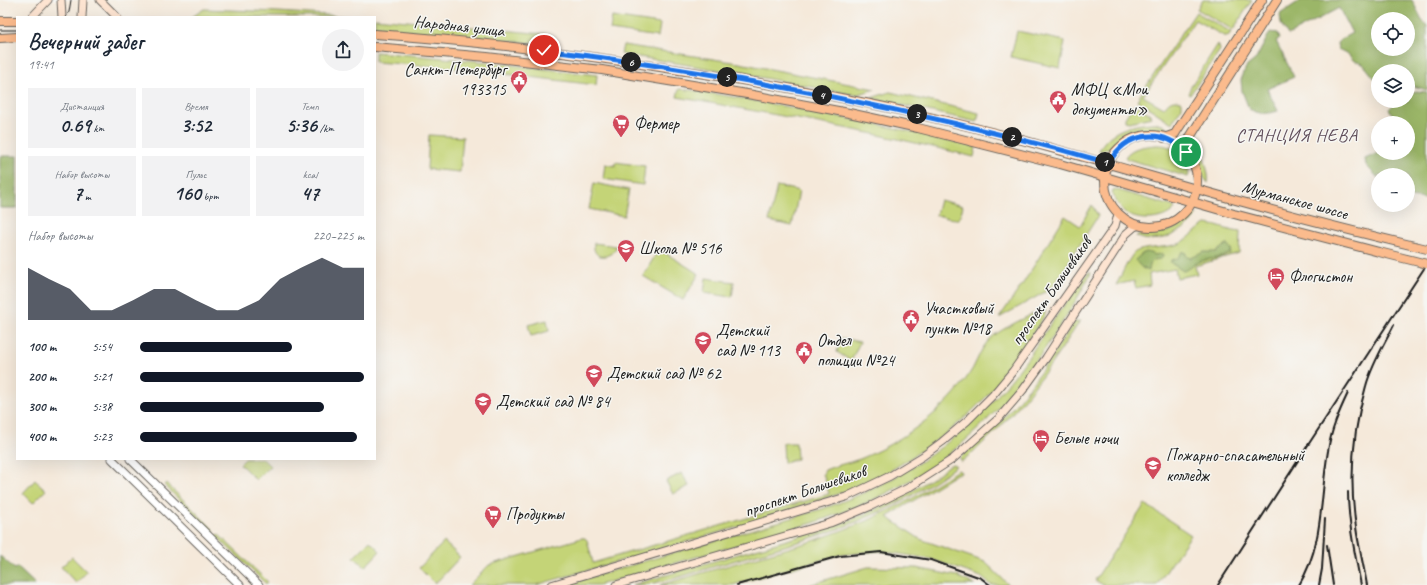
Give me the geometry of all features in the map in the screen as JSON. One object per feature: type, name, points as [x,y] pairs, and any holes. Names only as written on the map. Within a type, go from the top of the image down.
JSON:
[{"type":"main road","points":[[33,16],[48,0]]},
{"type":"main road","points":[[62,0],[62,16]]},
{"type":"main road","points":[[82,16],[83,0]]},
{"type":"main road","points":[[100,0],[116,16]]},
{"type":"main road","points":[[1164,138],[1175,134],[1262,0]]},
{"type":"main road","points":[[1186,152],[1186,147],[1190,136],[1277,0]]},
{"type":"main road","points":[[0,21],[16,21]]},
{"type":"main road","name":"Народная улица","points":[[376,34],[552,50],[756,82],[925,116],[1021,139],[1196,188]]},
{"type":"main road","points":[[0,38],[16,38]]},
{"type":"main road","name":"Народная улица","points":[[376,47],[487,57],[602,70],[753,95],[918,128],[1060,164],[1192,202]]},
{"type":"main road","points":[[1150,136],[1164,138],[1180,146],[1186,152],[1196,174],[1196,188],[1192,202],[1178,219],[1169,224],[1160,226],[1139,225],[1118,214],[1108,198],[1105,177],[1109,163],[1117,151],[1128,142],[1150,136]]},
{"type":"main road","name":"Мурманское шоссе","points":[[1196,188],[1427,249]]},
{"type":"main road","name":"Мурманское шоссе","points":[[1192,202],[1427,264]]},
{"type":"main road","name":"проспект Большевиков","points":[[551,585],[846,497],[890,476],[923,456],[967,420],[993,395],[1013,371],[1114,226],[1118,214]]},
{"type":"main road","name":"проспект Большевиков","points":[[616,585],[830,523],[871,506],[908,488],[953,459],[999,418],[1023,390],[1046,358],[1126,234],[1134,227],[1139,225]]},
{"type":"street","points":[[113,460],[240,585]]},
{"type":"street","points":[[131,460],[259,585]]},
{"type":"green space","points":[[1203,0],[1252,0],[1233,30],[1197,9]]},
{"type":"green space","points":[[1301,0],[1412,0],[1427,26],[1427,90],[1415,87],[1415,64],[1371,64],[1371,74],[1363,64],[1354,61],[1348,54],[1338,49],[1337,43],[1352,33],[1339,8],[1288,35],[1281,24],[1280,14]]},
{"type":"green space","points":[[204,9],[343,16],[194,16]]},
{"type":"green space","points":[[1196,12],[1231,32],[1228,36],[1224,36],[1195,20],[1143,96],[1164,108],[1172,100],[1182,102],[1182,107],[1172,123],[1137,100]]},
{"type":"green space","points":[[612,17],[660,24],[658,37],[610,30]]},
{"type":"green space","points":[[376,18],[545,34],[544,44],[376,28]]},
{"type":"green space","points":[[1017,31],[1065,41],[1060,68],[1011,57]]},
{"type":"green space","points":[[1270,32],[1278,33],[1280,39],[1276,41],[1294,77],[1267,89],[1278,111],[1260,113],[1249,109],[1242,91],[1241,80],[1246,67],[1256,59]]},
{"type":"green space","points":[[1218,44],[1220,50],[1190,95],[1188,94],[1191,86]]},
{"type":"green space","points":[[623,45],[739,63],[875,89],[856,95],[737,73],[621,54]]},
{"type":"green space","points":[[376,52],[477,61],[597,75],[596,85],[455,68],[376,62]]},
{"type":"green space","points":[[679,89],[698,91],[872,123],[976,147],[974,157],[789,117],[677,97]]},
{"type":"green space","points":[[1415,91],[1427,92],[1427,199],[1415,198],[1415,168],[1371,168],[1371,170],[1366,165],[1365,159],[1371,156],[1371,160],[1415,160],[1415,116],[1394,116],[1389,109],[1415,108]]},
{"type":"green space","points":[[890,92],[979,113],[977,122],[871,98]]},
{"type":"green space","points":[[1136,105],[1152,117],[1129,122],[1125,121],[1125,118],[1132,107]]},
{"type":"green space","points":[[1155,123],[1162,124],[1168,128],[1133,133],[1124,137],[1112,146],[1099,151],[1109,137],[1123,129],[1131,126]]},
{"type":"green space","points":[[429,135],[463,137],[460,172],[427,169]]},
{"type":"green space","points":[[1195,142],[1198,145],[1205,161],[1208,174],[1208,183],[1204,178],[1195,152]]},
{"type":"green space","points":[[1156,145],[1167,146],[1180,155],[1188,168],[1188,177],[1127,159],[1125,157],[1135,149]]},
{"type":"green space","points":[[0,156],[16,156],[16,208],[0,208]]},
{"type":"green space","points":[[615,162],[645,166],[643,185],[603,179],[605,164],[615,166]]},
{"type":"green space","points":[[594,183],[629,190],[624,216],[589,209]]},
{"type":"green space","points":[[777,186],[799,191],[792,226],[769,221]]},
{"type":"green space","points":[[1114,189],[1175,208],[1165,216],[1159,218],[1145,219],[1132,217],[1118,205],[1112,193]]},
{"type":"green space","points":[[940,200],[963,206],[959,220],[936,215]]},
{"type":"green space","points":[[1092,205],[1098,216],[1054,285],[1045,292],[999,318],[1022,285],[1065,216],[1080,226]]},
{"type":"green space","points":[[1197,214],[1193,221],[1186,227],[1170,236],[1152,240],[1143,239],[1136,236],[1168,231]]},
{"type":"green space","points":[[1206,224],[1240,232],[1239,253],[1195,266],[1197,274],[1177,278],[1175,269],[1149,274],[1150,285],[1136,288],[1134,281],[1116,285],[1128,261],[1136,251],[1176,245],[1187,239]]},
{"type":"green space","points":[[594,243],[616,246],[616,249],[608,255],[601,256],[595,252]]},
{"type":"green space","points":[[1227,244],[1231,249],[1230,253],[1199,262],[1183,271],[1171,263],[1171,260],[1177,259],[1182,252],[1185,252],[1187,257],[1191,258],[1204,252],[1216,252]]},
{"type":"green space","points":[[659,249],[699,274],[683,300],[643,276]]},
{"type":"green space","points":[[1147,252],[1155,255],[1163,254],[1161,259],[1152,262],[1149,271],[1142,268],[1135,260],[1143,253]]},
{"type":"green space","points":[[1089,272],[1091,273],[1072,307],[1032,367],[1013,391],[993,414],[972,434],[949,454],[925,471],[870,501],[813,523],[599,585],[564,585],[822,509],[851,498],[905,471],[954,437],[977,417],[998,395],[1023,365]]},
{"type":"green space","points":[[706,278],[734,282],[732,297],[704,293]]},
{"type":"green space","points":[[1043,309],[1045,310],[1045,315],[1020,353],[987,396],[970,413],[947,433],[906,461],[866,484],[752,523],[536,585],[469,585],[489,565],[582,538],[587,540],[593,563],[829,494],[823,474],[825,470],[870,455],[919,426],[956,392],[973,368],[982,349],[990,339],[1007,327]]},
{"type":"green space","points":[[547,320],[549,331],[531,336],[528,325]]},
{"type":"green space","points":[[1080,321],[1054,360],[1012,414],[961,462],[960,458],[996,425],[1016,404],[1041,371],[1074,322]]},
{"type":"green space","points":[[841,338],[860,342],[851,361],[837,352]]},
{"type":"green space","points":[[783,443],[796,443],[797,459],[784,463]]},
{"type":"green space","points":[[244,460],[264,460],[270,466],[256,480],[240,464]]},
{"type":"green space","points":[[953,464],[956,466],[929,485],[911,496],[862,520],[803,540],[678,578],[654,583],[632,585],[844,522],[907,494]]},
{"type":"green space","points":[[958,470],[961,472],[960,474],[958,473],[887,517],[920,539],[985,562],[1009,585],[991,585],[981,577],[931,559],[881,551],[839,555],[733,585],[660,585],[813,541],[867,521],[911,499]]},
{"type":"green space","points":[[682,473],[689,486],[673,494],[666,481]]},
{"type":"green space","points":[[35,480],[46,490],[33,503],[23,493]]},
{"type":"green space","points":[[166,483],[215,531],[213,532],[164,485]]},
{"type":"green space","points":[[1145,504],[1191,535],[1157,585],[1103,585],[1095,580]]},
{"type":"green space","points":[[218,534],[268,582],[266,584],[216,536]]},
{"type":"green space","points":[[370,541],[380,551],[365,567],[354,557]]},
{"type":"green space","points":[[444,542],[460,557],[435,584],[419,568]]},
{"type":"green space","points":[[0,556],[15,569],[17,567],[36,585],[0,585]]},
{"type":"green space","points":[[72,557],[87,572],[76,583],[61,567]]},
{"type":"green space","points":[[868,567],[916,568],[957,576],[975,585],[809,585]]},
{"type":"tram line","points":[[67,16],[69,12],[71,0]]},
{"type":"tram line","points":[[0,30],[16,30]]},
{"type":"railway","points":[[1218,585],[1427,264]]},
{"type":"railway","points":[[1367,585],[1357,534],[1353,497],[1353,459],[1361,404],[1375,362],[1394,325]]},
{"type":"railway","points":[[1299,585],[1307,570],[1317,537],[1329,443],[1333,428],[1348,393]]},
{"type":"railway","points":[[1348,492],[1348,504],[1354,550],[1361,585]]},
{"type":"railway","points":[[1319,585],[1322,569],[1325,519]]},
{"type":"railway","points":[[1327,545],[1333,585]]},
{"type":"railway","points":[[737,585],[840,556],[881,552],[931,560],[981,578],[990,585]]},
{"type":"place","name":"Санкт-Петербург 193315","points":[[519,94]]},
{"type":"place","name":"МФЦ «Мои документы»","points":[[1058,114]]},
{"type":"place","name":"Фермер","points":[[621,138]]},
{"type":"place","name":"Школа № 516","points":[[626,263]]},
{"type":"place","name":"Флогистон","points":[[1276,291]]},
{"type":"place","name":"Участковый пункт №18","points":[[911,333]]},
{"type":"place","name":"Детский сад № 113","points":[[703,355]]},
{"type":"place","name":"Отдел полиции №24","points":[[804,365]]},
{"type":"place","name":"Детский сад № 62","points":[[594,388]]},
{"type":"place","name":"Детский сад № 84","points":[[483,416]]},
{"type":"place","name":"Белые ночи","points":[[1041,453]]},
{"type":"place","name":"Пожарно-спасательный колледж","points":[[1153,480]]},
{"type":"place","name":"Продукты","points":[[493,529]]},
{"type":"district","name":"СТАНЦИЯ НЕВА","points":[[1297,135]]},
{"type":"route","points":[[544,50],[603,57],[756,82],[856,101],[1021,139],[1109,163],[1112,157],[1122,146],[1142,137],[1157,136],[1164,138],[1180,146],[1186,152]]}]
